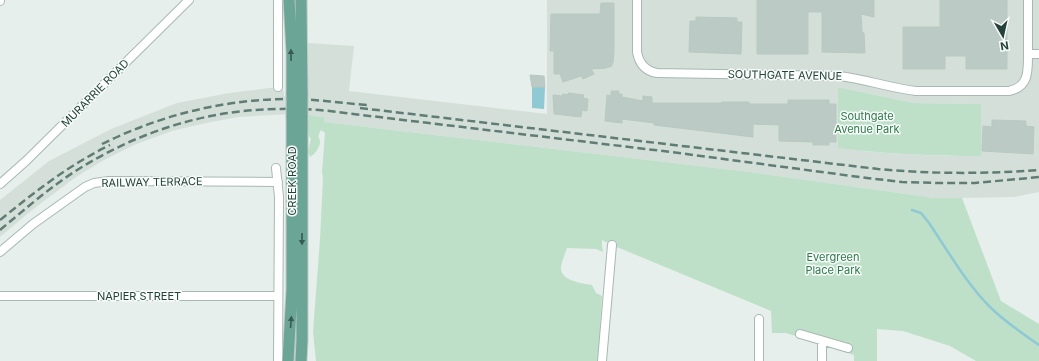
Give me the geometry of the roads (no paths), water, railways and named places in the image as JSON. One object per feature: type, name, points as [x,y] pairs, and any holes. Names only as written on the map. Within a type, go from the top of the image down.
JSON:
[{"type":"main road","name":"CREEK ROAD","points":[[289,0],[292,53],[297,94]]},
{"type":"main road","name":"CREEK ROAD","points":[[301,0],[297,94],[302,340],[301,361]]},
{"type":"main road","name":"CREEK ROAD","points":[[288,361],[292,290],[297,116]]},
{"type":"street","name":"MURARRIE ROAD","points":[[0,184],[26,162],[189,0]]},
{"type":"street","points":[[278,0],[278,87]]},
{"type":"street","name":"SOUTHGATE AVENUE","points":[[637,0],[638,56],[644,67],[657,73],[832,75],[852,77],[902,89],[1009,91],[1018,88],[1025,79],[1028,70],[1028,0]]},
{"type":"street","points":[[1028,54],[1039,54]]},
{"type":"street","name":"CREEK ROAD","points":[[276,168],[279,197],[278,361]]},
{"type":"street","name":"RAILWAY TERRACE","points":[[0,252],[51,210],[85,187],[94,183],[109,181],[278,182]]},
{"type":"street","points":[[602,361],[612,245]]},
{"type":"street","name":"NAPIER STREET","points":[[0,296],[278,296]]},
{"type":"street","points":[[759,319],[759,361]]},
{"type":"street","points":[[800,334],[848,348]]},
{"type":"street","points":[[822,341],[822,361]]},
{"type":"water","points":[[532,87],[545,87],[544,109],[532,108]]},
{"type":"waterway","points":[[912,210],[921,213],[929,223],[950,256],[981,298],[1008,322],[1039,345]]},
{"type":"railway","points":[[102,144],[125,133],[173,116],[246,101],[296,99],[367,105]]},
{"type":"railway","points":[[360,108],[878,169],[958,173],[1039,170]]},
{"type":"railway","points":[[0,230],[36,200],[74,172],[122,145],[147,134],[200,118],[254,110],[297,109],[329,111],[671,152],[902,182],[975,183],[1039,177]]},
{"type":"railway","points":[[0,220],[67,170],[110,145]]},
{"type":"park label","name":"Southgate Avenue Park","points":[[867,122]]},
{"type":"park label","name":"Evergreen Place Park","points":[[833,263]]}]
